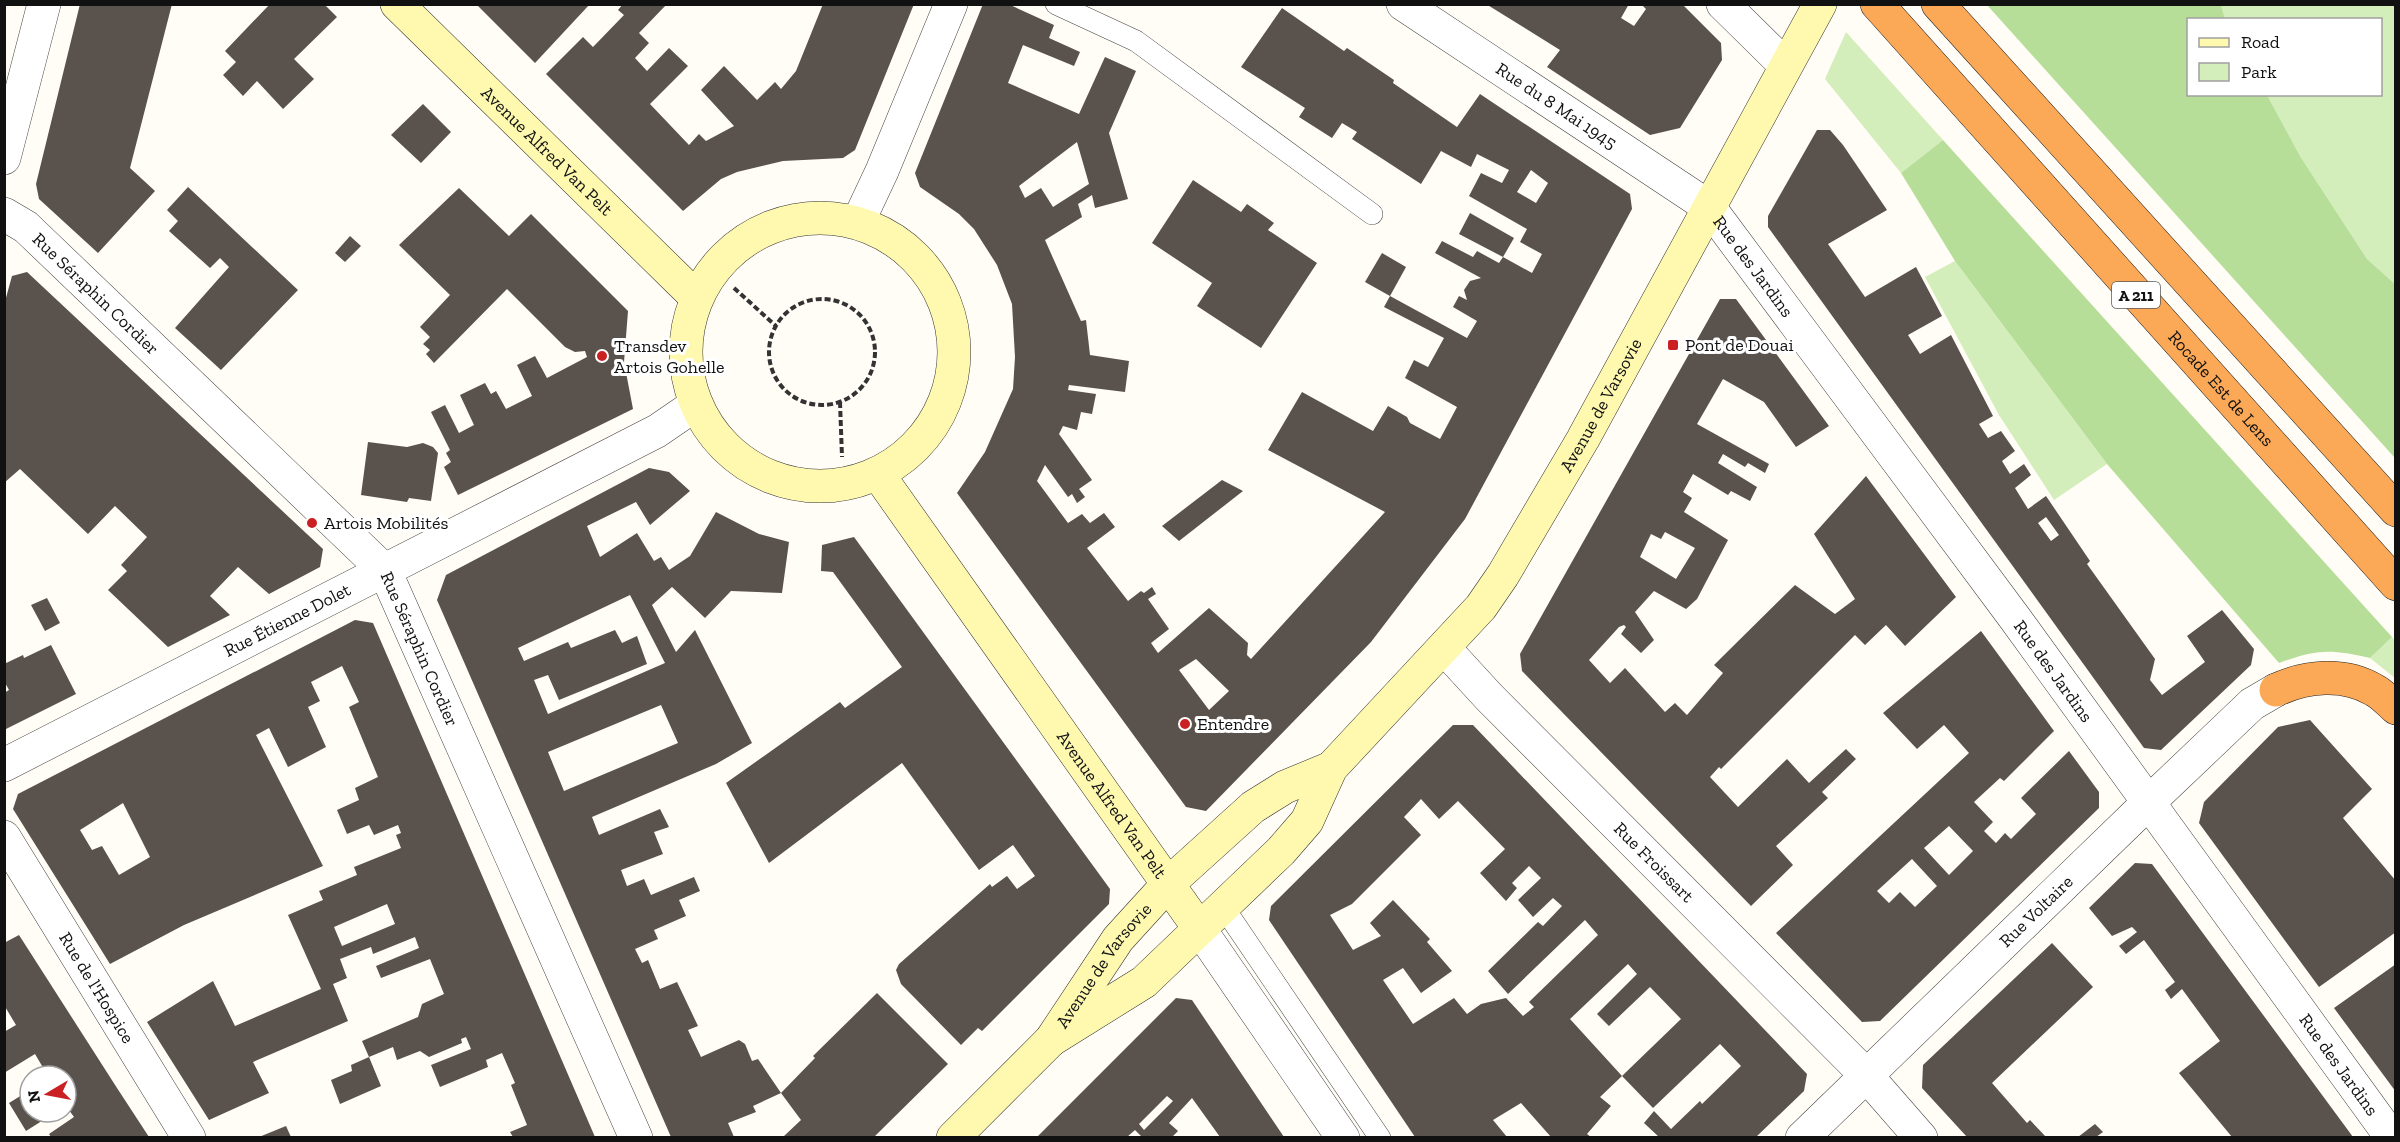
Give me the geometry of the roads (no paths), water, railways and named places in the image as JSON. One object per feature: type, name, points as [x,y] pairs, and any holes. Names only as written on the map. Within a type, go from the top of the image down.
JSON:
[{"type":"highway","name":"Rocade Est de Lens","points":[[1877,4],[2396,584]]},
{"type":"highway","name":"A 211","points":[[1938,4],[2396,510]]},
{"type":"highway","points":[[2276,690],[2291,683],[2322,677],[2353,681],[2374,690],[2396,708]]},
{"type":"main road","name":"Avenue Alfred Van Pelt","points":[[397,4],[696,297]]},
{"type":"main road","name":"Avenue de Varsovie","points":[[1051,1040],[1144,982],[1281,851],[1307,821],[1330,768],[1482,607],[1583,439],[1812,18]]},
{"type":"main road","points":[[827,217],[858,222],[900,243],[932,276],[951,318],[954,364],[942,409],[915,447],[878,474],[843,485],[807,486],[772,478],[740,461],[714,436],[695,405],[686,369],[686,332],[696,297],[713,269],[735,246],[774,225],[794,219],[827,217]]},
{"type":"main road","name":"Avenue Alfred Van Pelt","points":[[878,474],[1199,928]]},
{"type":"main road","name":"Avenue de Varsovie","points":[[954,1137],[1051,1040],[1118,939],[1169,883],[1253,807],[1285,787],[1330,768]]},
{"type":"street","points":[[4,158],[44,4]]},
{"type":"street","points":[[858,222],[882,171],[951,4]]},
{"type":"street","name":"Rue du 8 Mai 1945","points":[[1403,4],[1709,207]]},
{"type":"street","points":[[1723,4],[1785,65]]},
{"type":"street","name":"Rue des Jardins","points":[[1709,207],[2000,598],[2392,1137]]},
{"type":"street","name":"Rue Séraphin Cordier","points":[[4,214],[26,227],[385,571],[636,1137]]},
{"type":"street","name":"Rue Étienne Dolet","points":[[4,765],[657,431],[695,405]]},
{"type":"street","name":"Rue Froissart","points":[[1444,648],[1497,706],[1866,1075],[1921,1137]]},
{"type":"street","name":"Rue Voltaire","points":[[1802,1137],[2148,802],[2252,704],[2276,690]]},
{"type":"street","name":"Rue de l'Hospice","points":[[4,837],[189,1137]]},
{"type":"street","name":"Avenue Alfred Van Pelt","points":[[1199,928],[1343,1137]]},
{"type":"lane","points":[[1056,4],[1136,41],[1372,214]]},
{"type":"lane","points":[[1222,905],[1380,1137]]},
{"type":"place","name":"Pont de Douai","points":[[1673,345]]},
{"type":"place","name":"Transdev Artois Gohelle","points":[[602,356]]},
{"type":"place","name":"Artois Mobilités","points":[[312,523]]},
{"type":"place","name":"Entendre","points":[[1185,724]]}]
